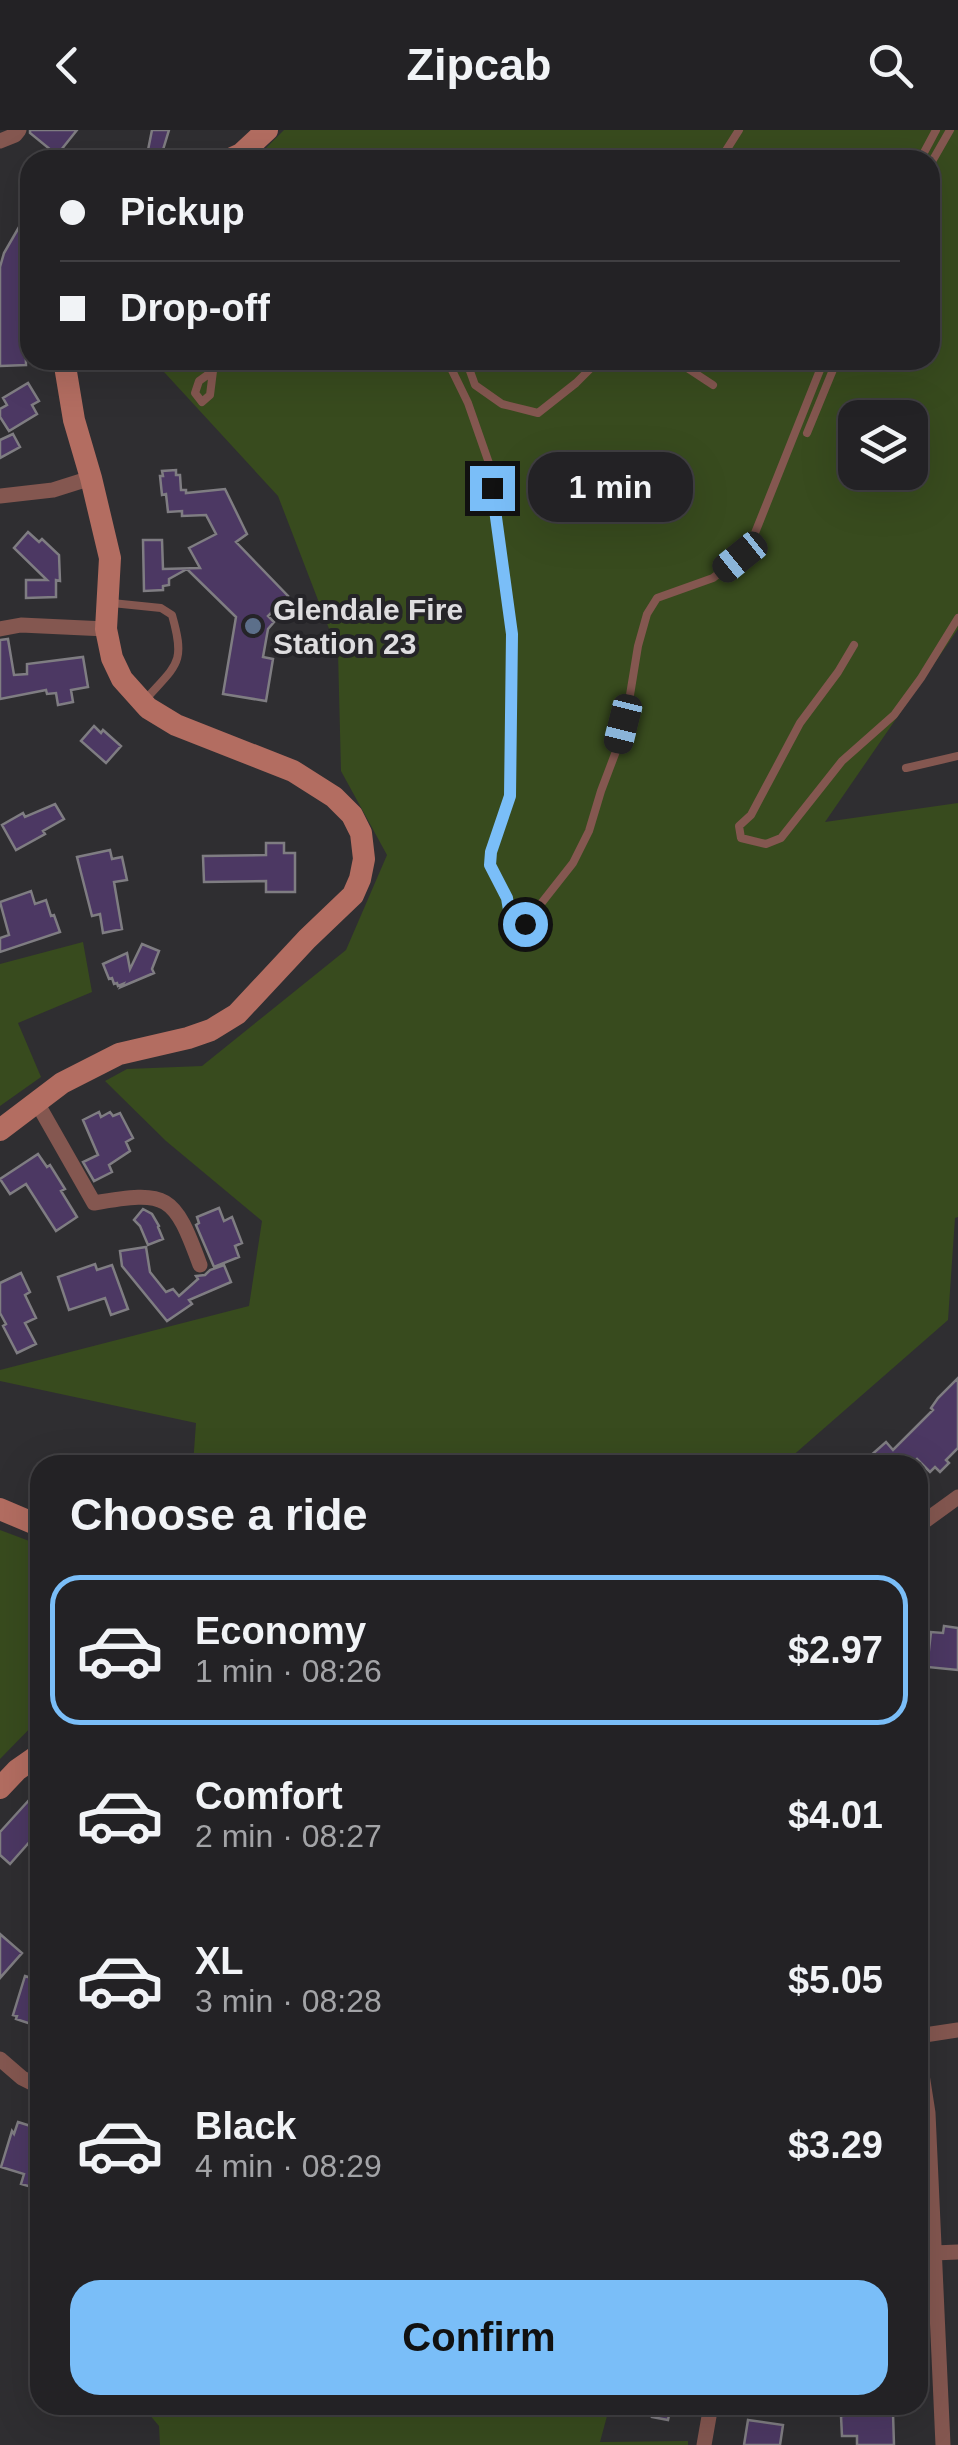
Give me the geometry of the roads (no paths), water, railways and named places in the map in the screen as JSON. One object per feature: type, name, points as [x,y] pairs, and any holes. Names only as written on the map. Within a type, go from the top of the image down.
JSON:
[{"type":"main road","points":[[243,150],[268,130]]},
{"type":"main road","points":[[0,1130],[62,1083],[118,1054],[188,1038],[237,1014],[352,895],[364,858],[362,833],[352,815],[334,797],[292,771],[176,725],[148,708],[122,679],[112,658],[106,629],[110,558],[74,420],[66,370]]},
{"type":"main road","points":[[0,1509],[30,1522]]},
{"type":"main road","points":[[0,1788],[30,1761]]},
{"type":"street","points":[[0,141],[19,130]]},
{"type":"street","points":[[0,496],[53,490],[91,478]]},
{"type":"street","points":[[0,629],[21,625],[106,629]]},
{"type":"street","points":[[36,1101],[94,1203],[138,1195],[170,1204],[184,1222],[200,1264]]},
{"type":"street","points":[[928,1519],[958,1497]]},
{"type":"street","points":[[928,2034],[958,2030]]},
{"type":"street","points":[[0,2059],[30,2082]]},
{"type":"street","points":[[928,2113],[944,2445]]},
{"type":"street","points":[[934,2253],[958,2252]]},
{"type":"street","points":[[704,2445],[709,2415]]},
{"type":"lane","points":[[452,370],[490,466],[512,634],[510,796],[490,865],[507,898],[515,929],[525,924],[573,863],[589,830],[618,746],[646,614],[656,598],[714,578],[740,557],[755,533],[820,370]]},
{"type":"lane","points":[[470,370],[475,385],[502,404],[538,413],[589,370]]},
{"type":"lane","points":[[690,370],[713,385]]},
{"type":"lane","points":[[807,433],[833,370]]},
{"type":"lane","points":[[107,603],[161,608],[172,614],[179,641],[177,663],[143,702]]},
{"type":"lane","points":[[854,645],[800,723],[751,815],[740,826],[741,838],[766,844],[781,838],[842,761],[894,715],[958,618]]},
{"type":"lane","points":[[906,768],[958,756]]},
{"type":"place","name":"Glendale Fire Station 23","points":[[253,626]]}]
